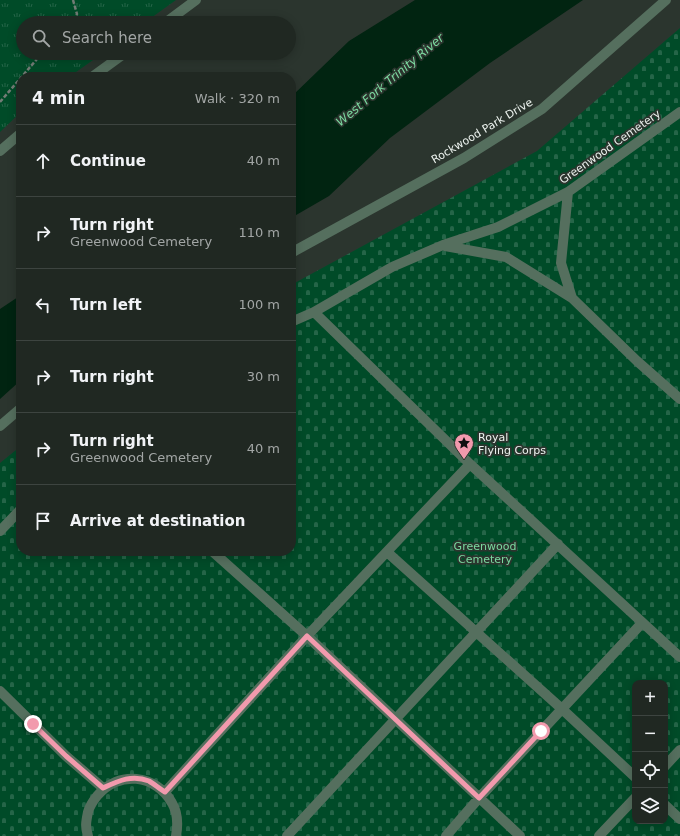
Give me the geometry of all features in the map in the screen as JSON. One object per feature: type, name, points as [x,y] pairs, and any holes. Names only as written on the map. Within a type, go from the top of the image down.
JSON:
[{"type":"street","points":[[174,16],[196,0]]},
{"type":"street","name":"Rockwood Park Drive","points":[[296,250],[464,158],[542,109],[666,0]]},
{"type":"street","points":[[99,72],[115,60]]},
{"type":"street","name":"Greenwood Cemetery","points":[[296,320],[314,312],[392,267],[443,245],[498,227],[568,192],[680,112]]},
{"type":"street","points":[[0,151],[16,137]]},
{"type":"street","points":[[568,192],[561,263],[572,298]]},
{"type":"street","points":[[443,245],[506,256],[572,298],[680,400]]},
{"type":"street","points":[[314,312],[470,464],[680,657]]},
{"type":"street","points":[[0,426],[16,412]]},
{"type":"street","points":[[165,792],[307,636],[470,464]]},
{"type":"street","points":[[0,531],[16,514]]},
{"type":"street","points":[[287,836],[558,544]]},
{"type":"street","points":[[386,552],[562,709],[632,774]]},
{"type":"street","points":[[218,556],[307,636],[520,836]]},
{"type":"street","points":[[446,836],[479,798],[642,623]]},
{"type":"street","points":[[0,691],[66,756],[103,788]]},
{"type":"street","points":[[668,763],[680,750]]},
{"type":"street","points":[[88,836],[85,826],[90,804],[103,788],[120,780],[135,778],[149,781],[165,792],[173,804],[178,823],[176,836]]},
{"type":"street","points":[[599,836],[632,801]]},
{"type":"street","points":[[668,808],[680,819]]},
{"type":"path","points":[[73,0],[76,16]]},
{"type":"path","points":[[26,72],[37,60]]},
{"type":"path","points":[[0,102],[16,84]]},
{"type":"green space","points":[[0,0],[176,0],[154,16],[16,16],[16,60],[93,60],[76,72],[16,72],[16,117],[0,132]]},
{"type":"green space","name":"Greenwood Cemetery","points":[[680,28],[680,836],[0,836],[0,463],[16,450],[16,556],[296,556],[296,282],[537,151]]},
{"type":"water","name":"West Fork Trinity River","points":[[415,0],[583,0],[490,63],[390,138],[329,196],[296,215],[296,92],[349,41]]},
{"type":"water","points":[[16,298],[16,385],[0,399],[0,309]]},
{"type":"place","name":"Royal Flying Corps","points":[[464,460]]},
{"type":"route","points":[[33,724],[66,756],[103,788],[120,780],[135,778],[149,781],[165,792],[307,636],[479,798],[541,731]]}]
